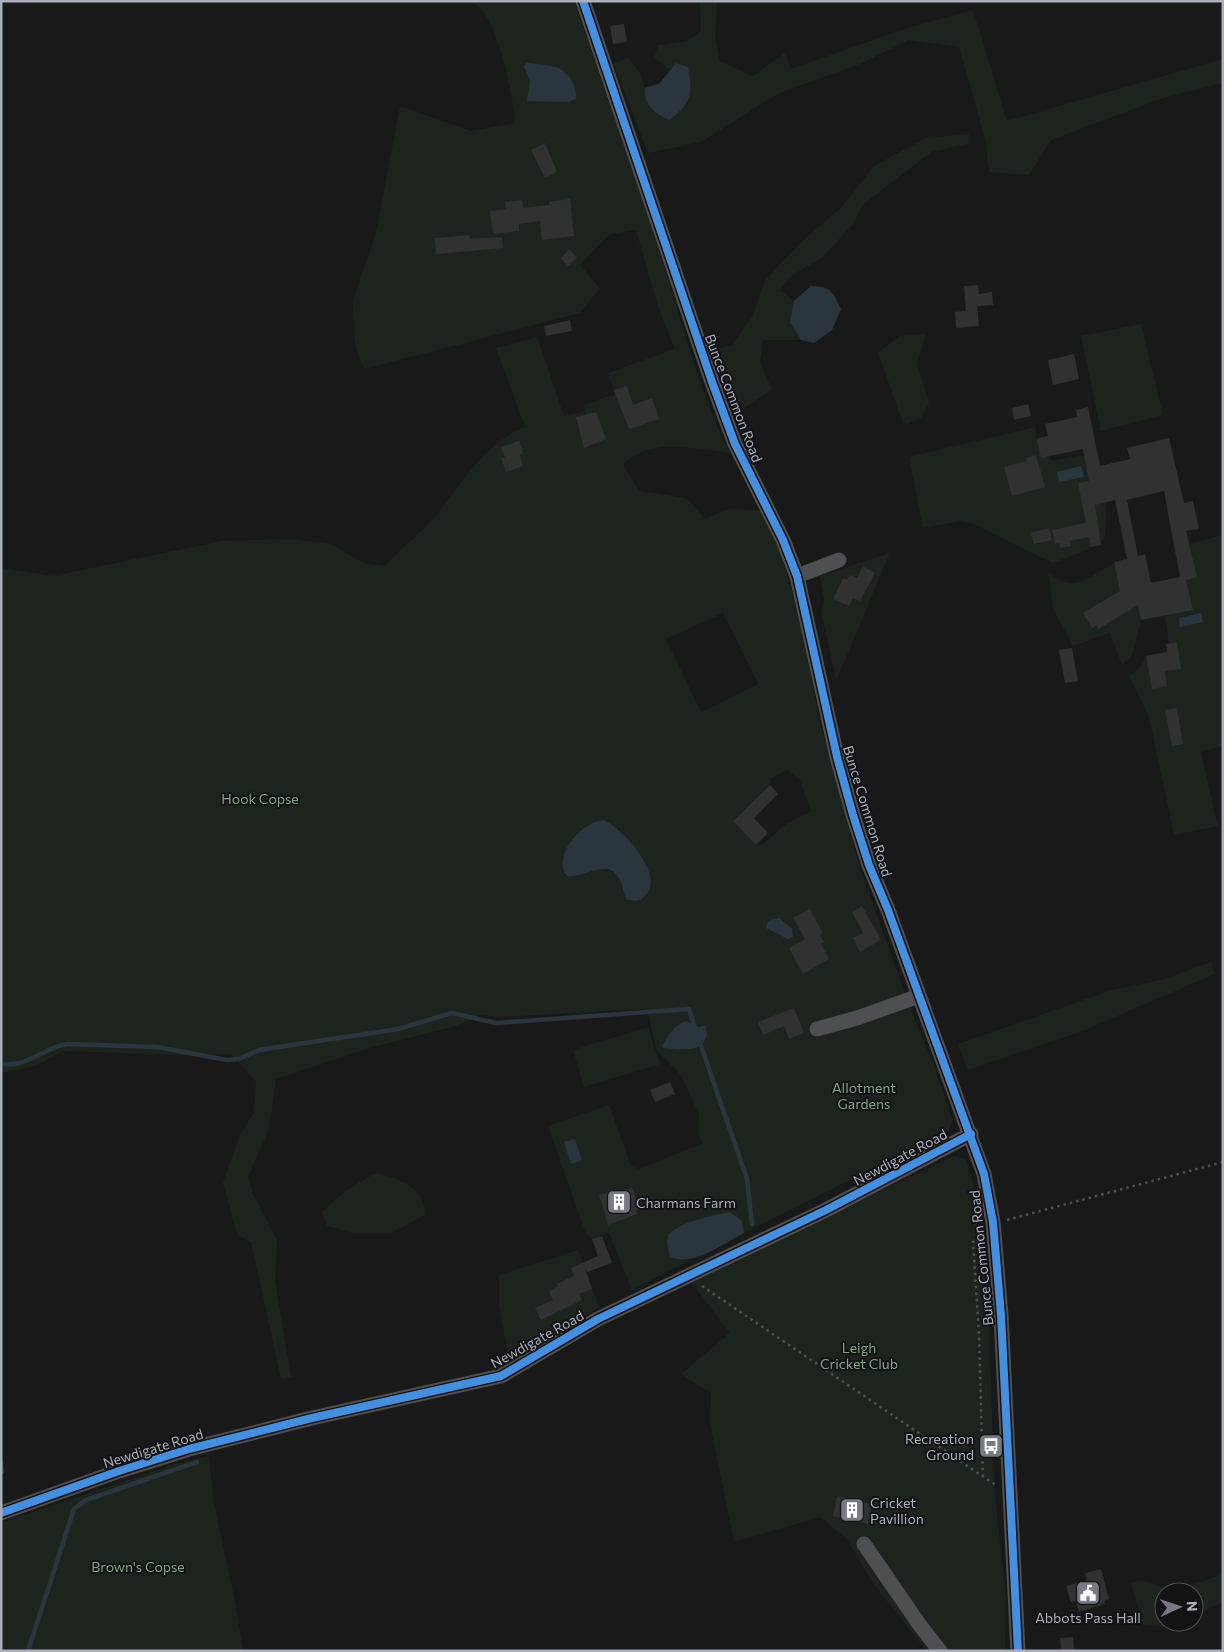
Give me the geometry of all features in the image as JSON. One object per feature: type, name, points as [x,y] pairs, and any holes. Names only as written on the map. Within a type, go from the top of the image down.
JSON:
[{"type":"street","name":"Bunce Common Road","points":[[584,1],[712,382],[735,444],[783,540],[797,576],[837,757],[853,815],[984,1174],[993,1222],[1001,1315],[1008,1488],[1016,1577],[1018,1651]]},
{"type":"street","points":[[797,576],[839,560]]},
{"type":"street","points":[[817,1029],[857,1018],[918,996]]},
{"type":"street","name":"Newdigate Road","points":[[1,1513],[119,1471],[189,1449],[312,1418],[501,1376],[598,1319],[826,1210],[971,1134]]},
{"type":"street","points":[[864,1544],[918,1624],[940,1651]]},
{"type":"path","points":[[993,1222],[1012,1219],[1223,1162]]},
{"type":"path","points":[[978,1241],[973,1242],[979,1334],[983,1478]]},
{"type":"path","points":[[692,1273],[700,1285],[994,1486],[1008,1488]]},
{"type":"green space","name":"Hook Copse","points":[[464,1],[574,1],[651,224],[700,381],[730,453],[674,447],[660,448],[647,450],[623,464],[639,491],[686,498],[706,519],[729,508],[760,511],[781,553],[799,617],[821,727],[858,862],[952,1119],[949,1130],[744,1233],[742,1221],[680,1261],[690,1260],[632,1290],[609,1233],[592,1239],[586,1234],[548,1126],[609,1105],[631,1166],[639,1169],[703,1143],[698,1134],[699,1115],[681,1075],[657,1051],[647,1009],[500,1017],[479,1015],[456,1026],[369,1048],[276,1079],[269,1129],[248,1177],[253,1194],[277,1240],[275,1280],[291,1377],[281,1379],[251,1242],[237,1235],[223,1182],[240,1135],[254,1112],[256,1082],[231,1054],[179,1055],[64,1051],[32,1067],[1,1073],[1,568],[53,576],[222,541],[291,539],[331,544],[363,563],[384,566],[433,519],[487,452],[511,434],[525,427],[496,348],[537,337],[564,416],[585,411],[584,405],[615,394],[608,373],[675,349],[658,306],[636,230],[610,234],[580,265],[600,288],[580,313],[364,369],[357,352],[354,335],[353,300],[376,233],[400,106],[471,131],[515,123],[504,61],[492,28],[486,15],[478,6]],"holes":[[[723,613],[758,684],[701,712],[666,639]],[[787,770],[800,780],[811,811],[785,825],[762,845],[756,845],[733,821],[770,785],[771,778]],[[618,828],[644,860],[650,880],[622,885],[617,874],[562,859],[575,836]],[[707,1034],[703,1042],[698,1046],[672,1049],[663,1047],[668,1036]]]},
{"type":"green space","points":[[700,1],[717,1],[715,37],[720,61],[753,76],[785,53],[791,69],[907,28],[973,10],[1007,121],[1223,59],[1223,83],[1163,98],[1051,140],[1029,175],[989,172],[985,139],[959,47],[909,40],[860,64],[779,93],[701,142],[648,153],[613,63],[629,58],[640,73],[645,88],[645,97],[653,112],[676,63],[670,70],[654,58],[658,45],[688,41],[701,31]]},
{"type":"green space","points":[[969,134],[970,143],[931,152],[864,204],[852,225],[823,257],[791,276],[780,290],[794,301],[790,322],[801,340],[763,340],[760,362],[772,390],[735,414],[714,350],[732,345],[752,317],[766,279],[801,242],[841,208],[874,166],[926,138]]},
{"type":"green space","points":[[1141,324],[1163,415],[1101,431],[1081,336]]},
{"type":"green space","points":[[926,334],[917,363],[929,403],[921,418],[907,424],[903,423],[878,353],[900,336]]},
{"type":"green space","points":[[1035,427],[1037,438],[1044,437],[1048,457],[1052,461],[1098,452],[1106,506],[1104,539],[1089,549],[1053,563],[971,523],[959,521],[923,528],[909,457]]},
{"type":"green space","points":[[1223,535],[1223,746],[1201,752],[1218,826],[1174,835],[1149,717],[1129,676],[1140,668],[1146,656],[1167,652],[1169,643],[1165,616],[1141,620],[1132,656],[1122,665],[1110,633],[1073,646],[1053,609],[1049,574],[1065,582],[1077,582],[1126,559],[1137,598],[1188,588],[1186,580],[1197,577],[1189,544]]},
{"type":"green space","points":[[890,553],[836,681],[822,615],[824,600],[820,576]]},
{"type":"green space","points":[[1211,962],[1215,974],[1080,1032],[968,1070],[958,1044],[1112,990],[1165,979]]},
{"type":"green space","points":[[648,1027],[660,1064],[584,1087],[573,1050]]},
{"type":"green space","name":"Leigh Cricket Club","points":[[953,1156],[965,1159],[974,1185],[989,1317],[994,1485],[1006,1599],[1005,1651],[927,1651],[875,1586],[846,1538],[820,1517],[734,1542],[712,1433],[710,1419],[711,1393],[681,1374],[730,1333],[692,1283]]},
{"type":"green space","points":[[377,1173],[395,1178],[416,1191],[424,1205],[425,1215],[391,1233],[354,1233],[327,1226],[322,1213],[348,1190]]},
{"type":"green space","points":[[578,1250],[599,1307],[509,1362],[499,1304],[499,1275]]},
{"type":"green space","name":"Brown's Copse","points":[[209,1456],[214,1504],[234,1596],[243,1651],[1,1651],[1,1523],[178,1463]]},
{"type":"green space","points":[[1223,1574],[1223,1602],[1204,1611],[1204,1582],[1201,1582]]},
{"type":"green space","points":[[1141,1580],[1154,1584],[1154,1626],[1143,1625],[1131,1583]]},
{"type":"shaded area","points":[[527,63],[554,67],[565,72],[573,83],[576,99],[569,102],[527,101],[530,81],[524,66]]},
{"type":"shaded area","points":[[676,63],[688,67],[690,91],[686,103],[669,120],[659,115],[648,104],[645,88],[660,83]]},
{"type":"shaded area","points":[[811,286],[823,287],[830,291],[841,309],[832,330],[814,343],[801,340],[790,322],[794,301]]},
{"type":"shaded area","points":[[1081,466],[1084,477],[1059,482],[1057,472]]},
{"type":"shaded area","points":[[1201,613],[1203,622],[1180,627],[1179,618]]},
{"type":"shaded area","points":[[603,820],[611,824],[631,842],[647,866],[650,888],[640,900],[626,899],[618,877],[608,869],[567,876],[563,868],[563,859],[571,841],[586,827]]},
{"type":"shaded area","points":[[779,918],[792,929],[793,937],[788,939],[766,928],[770,920]]},
{"type":"shaded area","points":[[686,1021],[699,1027],[705,1025],[707,1034],[701,1045],[686,1049],[662,1047],[671,1031]]},
{"type":"shaded area","points":[[575,1139],[582,1160],[571,1164],[564,1142]]},
{"type":"shaded area","points":[[730,1212],[742,1221],[744,1233],[698,1257],[679,1259],[670,1257],[667,1241],[671,1232],[695,1220]]},
{"type":"building","points":[[624,24],[627,42],[613,44],[610,26]]},
{"type":"building","points":[[545,143],[557,172],[545,178],[531,150]]},
{"type":"building","points":[[570,199],[574,236],[542,240],[540,221],[519,224],[519,231],[493,234],[490,211],[506,209],[505,202],[522,200],[523,208],[549,205],[549,202]]},
{"type":"building","points":[[469,235],[470,239],[502,237],[503,248],[436,254],[435,238]]},
{"type":"building","points":[[569,249],[577,257],[568,266],[561,258]]},
{"type":"building","points":[[978,285],[979,294],[992,292],[993,305],[977,306],[979,326],[956,328],[955,312],[966,311],[964,286]]},
{"type":"building","points":[[570,320],[572,331],[546,336],[544,326]]},
{"type":"building","points":[[1074,354],[1079,379],[1053,385],[1048,360]]},
{"type":"building","points":[[627,386],[633,405],[652,398],[659,419],[629,429],[614,390]]},
{"type":"building","points":[[1028,404],[1031,416],[1014,420],[1012,408]]},
{"type":"building","points":[[1088,407],[1100,466],[1130,459],[1127,448],[1169,438],[1184,503],[1193,501],[1199,529],[1186,531],[1197,577],[1186,580],[1193,610],[1141,620],[1138,605],[1098,629],[1097,625],[1092,628],[1083,613],[1120,591],[1114,562],[1127,559],[1115,500],[1095,505],[1101,545],[1091,547],[1089,537],[1070,541],[1071,546],[1060,548],[1059,543],[1055,544],[1052,530],[1086,523],[1078,483],[1089,481],[1083,449],[1041,458],[1037,439],[1048,436],[1045,424],[1077,417],[1076,410]],"holes":[[[1164,491],[1180,577],[1151,583],[1145,554],[1138,556],[1127,500]]]},
{"type":"building","points":[[596,412],[606,439],[584,448],[576,417]]},
{"type":"building","points":[[519,441],[523,453],[520,455],[523,466],[506,472],[501,458],[505,457],[501,447]]},
{"type":"building","points":[[1036,455],[1045,487],[1012,496],[1004,467],[1027,461],[1026,458]]},
{"type":"building","points":[[1049,528],[1052,540],[1034,544],[1031,533]]},
{"type":"building","points":[[863,566],[875,573],[860,601],[853,598],[849,606],[833,599],[843,578],[847,580],[850,575],[857,578]]},
{"type":"building","points":[[1177,642],[1181,669],[1165,671],[1167,686],[1152,689],[1146,656],[1167,652],[1166,644]]},
{"type":"building","points":[[1072,648],[1078,681],[1065,683],[1059,650]]},
{"type":"building","points":[[1177,708],[1183,744],[1172,746],[1165,710]]},
{"type":"building","points":[[770,785],[778,794],[754,818],[768,833],[756,845],[733,821]]},
{"type":"building","points":[[862,906],[881,940],[860,952],[853,938],[863,933],[852,912]]},
{"type":"building","points":[[810,909],[823,933],[820,935],[824,942],[821,944],[829,959],[803,974],[789,948],[805,939],[793,918]]},
{"type":"building","points":[[794,1008],[804,1033],[789,1039],[784,1026],[763,1035],[758,1022]]},
{"type":"building","points":[[670,1082],[675,1094],[655,1102],[650,1090]]},
{"type":"building","name":"Charmans Farm","points":[[632,1188],[640,1209],[636,1211],[637,1214],[608,1225],[599,1195],[610,1191],[612,1195]]},
{"type":"building","points":[[602,1236],[612,1263],[587,1272],[584,1266],[592,1289],[579,1294],[582,1300],[541,1320],[535,1308],[553,1300],[549,1291],[558,1286],[557,1284],[574,1276],[571,1268],[598,1256],[592,1239]]},
{"type":"building","name":"Cricket Pavillion","points":[[837,1496],[872,1504],[868,1524],[833,1516]]},
{"type":"building","name":"Abbots Pass Hall","points":[[1101,1569],[1109,1599],[1104,1601],[1105,1604],[1079,1612],[1076,1601],[1071,1602],[1066,1586],[1087,1580],[1085,1573]]},
{"type":"building","points":[[1073,1637],[1074,1649],[1061,1650],[1060,1638]]},
{"type":"waterway","points":[[5,1064],[21,1063],[67,1044],[157,1047],[227,1060],[239,1059],[259,1050],[398,1029],[452,1013],[496,1023],[689,1009],[695,1028]]},
{"type":"waterway","points":[[699,1040],[747,1179],[752,1224]]},
{"type":"waterway","points":[[28,1651],[74,1509],[86,1500],[197,1462]]},
{"type":"waterway","points":[[1,1463],[2,1472]]},
{"type":"cycle path","points":[[583,1],[712,382],[735,444],[783,540],[797,576],[837,757],[853,815],[869,865],[888,910],[984,1174],[993,1222],[1001,1315],[1018,1651]]},
{"type":"cycle path","points":[[1,1513],[119,1471],[189,1449],[312,1418],[501,1376],[598,1319],[826,1210],[971,1134]]},
{"type":"place","name":"Charmans Farm","points":[[619,1202]]},
{"type":"place","name":"Recreation Ground","points":[[991,1446]]},
{"type":"place","name":"Cricket Pavillion","points":[[852,1510]]},
{"type":"place","name":"Abbots Pass Hall","points":[[1088,1593]]},
{"type":"park label","name":"Allotment Gardens","points":[[864,1096]]}]
